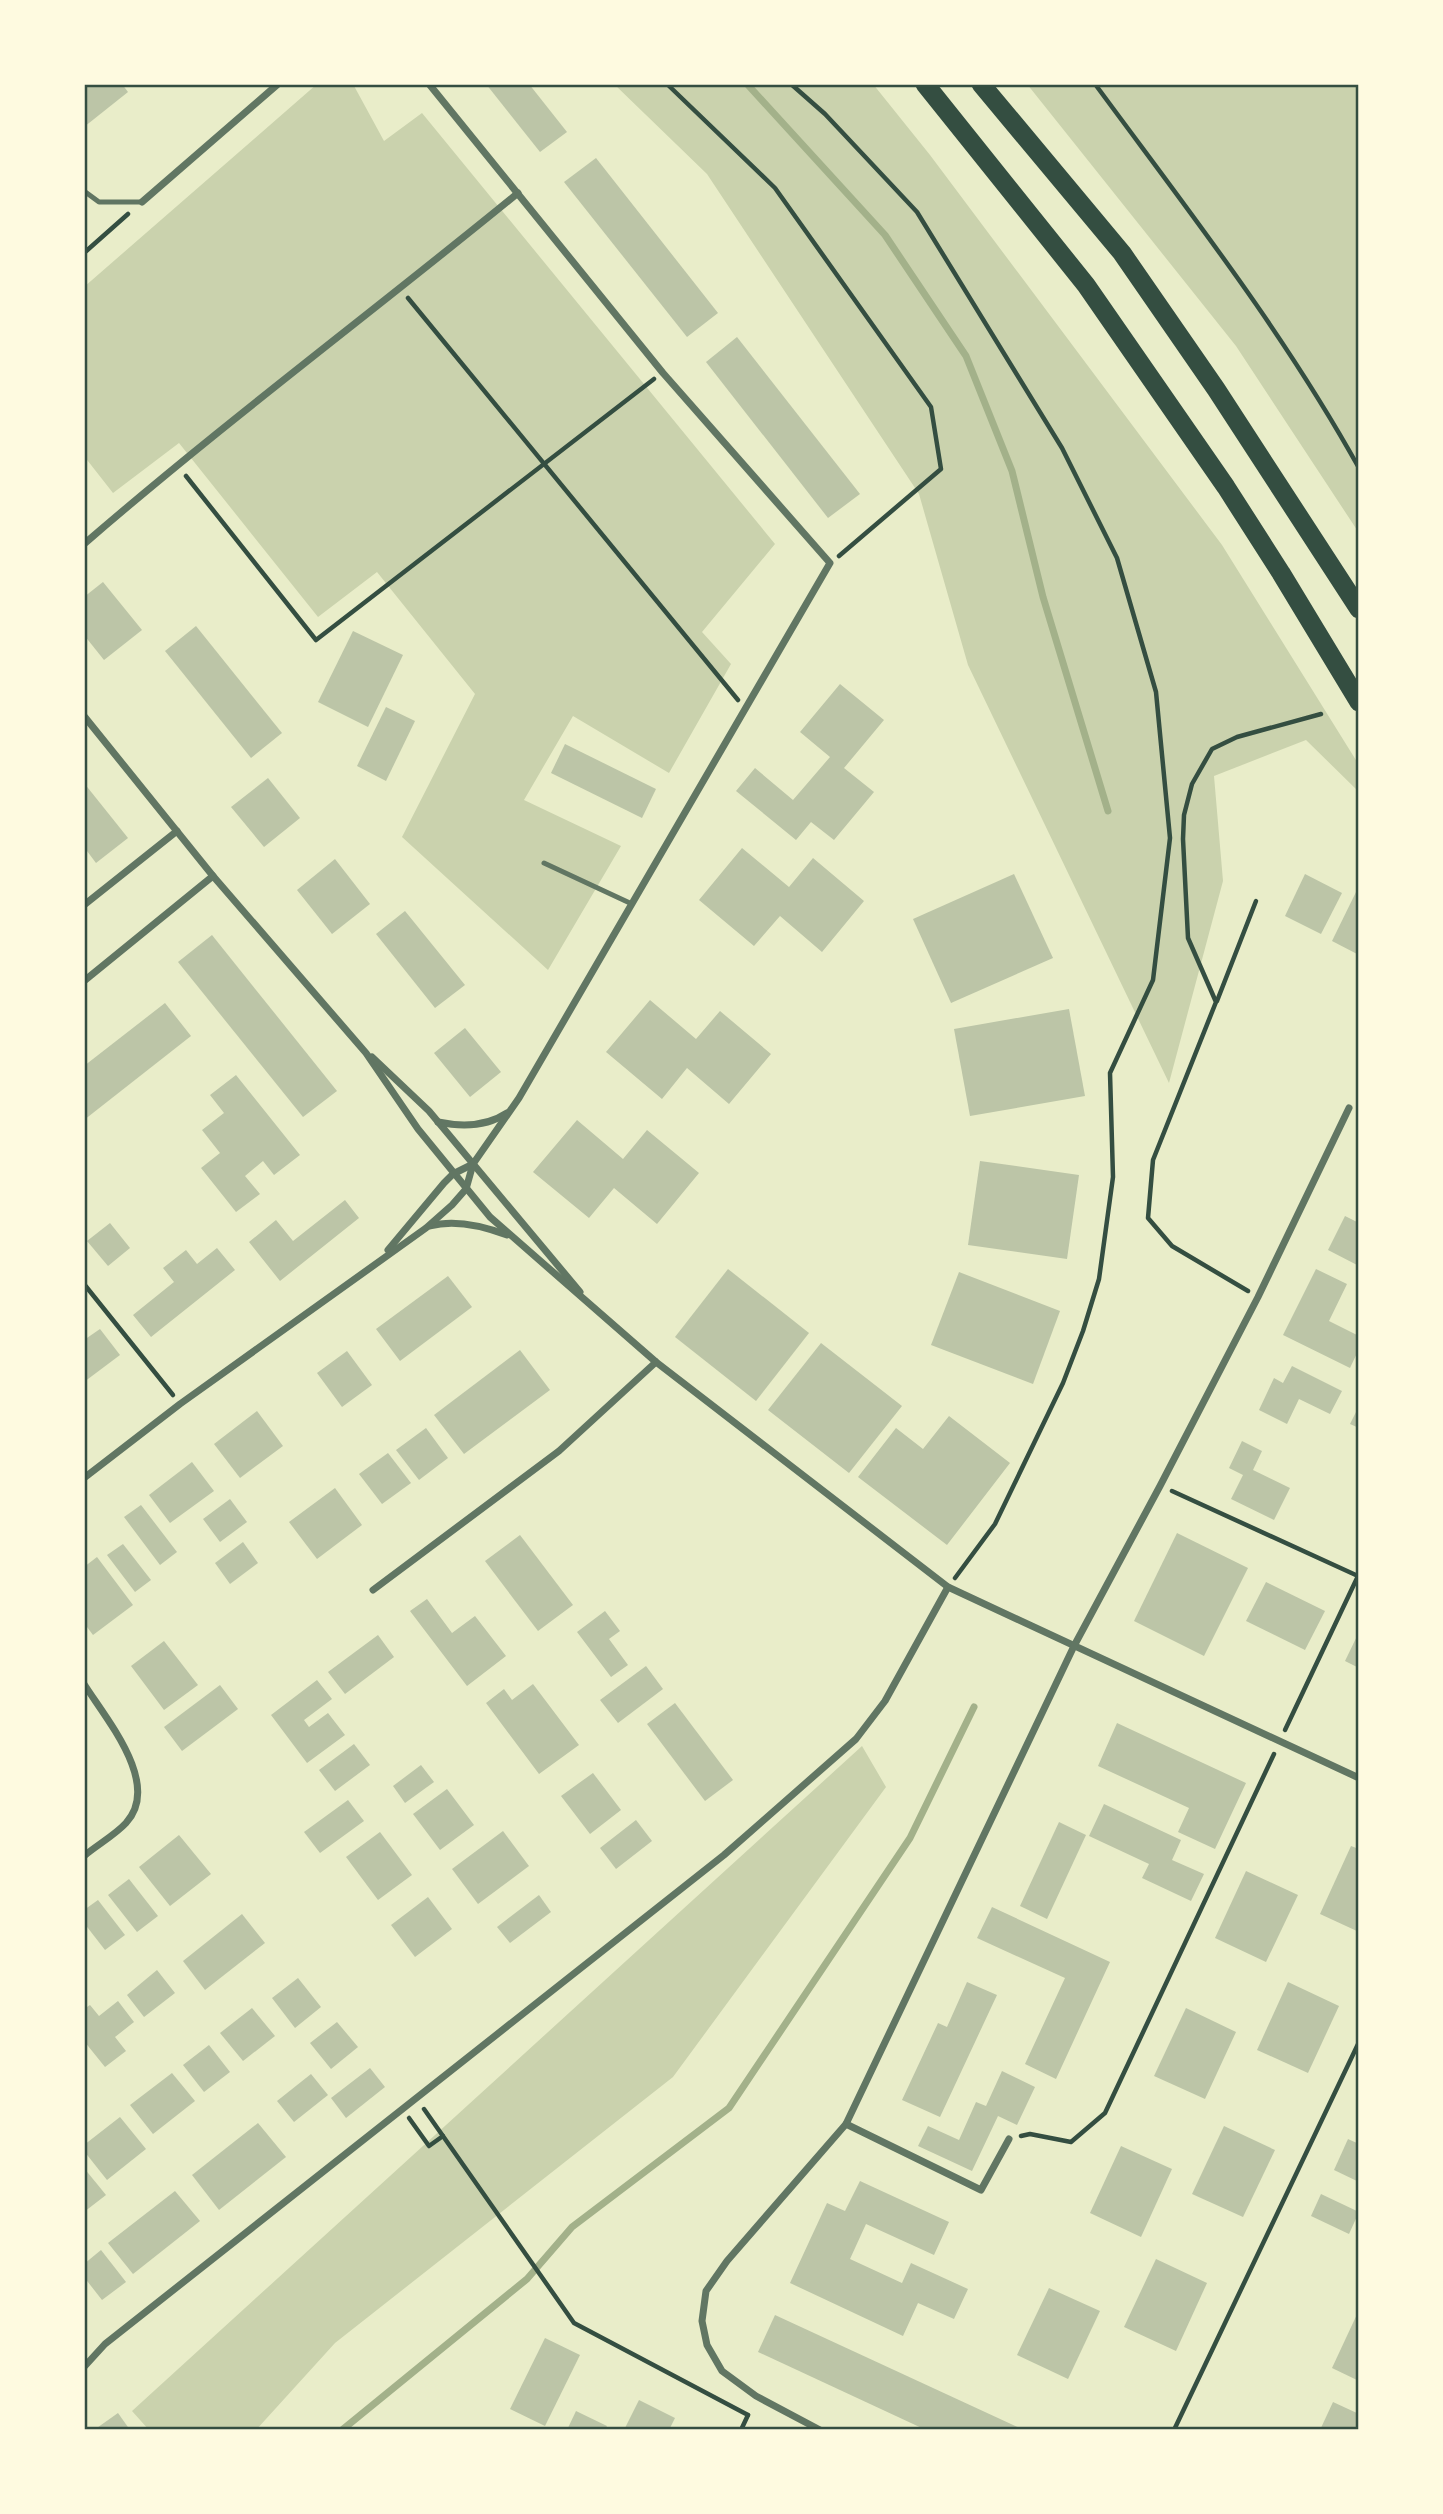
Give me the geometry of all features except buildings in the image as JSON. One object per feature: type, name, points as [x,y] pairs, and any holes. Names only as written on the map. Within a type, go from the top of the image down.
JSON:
[{"type":"highway","points":[[925,84],[1094,296],[1233,498],[1359,702]]},
{"type":"highway","points":[[981,84],[1122,253],[1223,400],[1359,609]]},
{"type":"street","points":[[142,202],[278,84]]},
{"type":"street","points":[[84,1478],[180,1404],[426,1228],[466,1189],[473,1164],[513,1108],[830,563],[663,373],[429,84]]},
{"type":"street","points":[[84,544],[177,464],[401,289],[518,193]]},
{"type":"street","points":[[84,716],[214,876],[366,1053],[396,1100],[466,1189],[511,1237],[656,1362],[948,1587],[1359,1778]]},
{"type":"street","points":[[84,905],[177,831]]},
{"type":"street","points":[[84,981],[214,876]]},
{"type":"street","points":[[366,1053],[412,1093],[438,1122],[591,1306]]},
{"type":"street","points":[[438,1122],[474,1125],[496,1120],[513,1108]]},
{"type":"street","points":[[820,2430],[756,2396],[722,2371],[707,2345],[702,2321],[706,2291],[727,2261],[846,2124],[1074,1646],[1258,1297],[1349,1108]]},
{"type":"street","points":[[380,1260],[453,1174],[473,1164]]},
{"type":"street","points":[[426,1228],[454,1223],[473,1225],[511,1237]]},
{"type":"street","points":[[373,1590],[559,1451],[656,1362]]},
{"type":"street","points":[[84,2367],[116,2335],[724,1855],[856,1739],[885,1701],[948,1587]]},
{"type":"street","points":[[84,1684],[134,1764],[139,1798],[127,1822],[84,1856]]},
{"type":"street","points":[[846,2124],[981,2190],[1009,2139]]},
{"type":"lane","points":[[84,191],[99,202],[142,202]]},
{"type":"lane","points":[[544,863],[632,904]]},
{"type":"path","points":[[667,84],[775,188],[931,407],[941,470],[830,563]]},
{"type":"path","points":[[791,84],[825,114],[917,212],[1062,448],[1116,558],[1156,692],[1170,838],[1153,979],[1110,1073],[1113,1177],[1099,1279],[1063,1383],[995,1524],[948,1587]]},
{"type":"path","points":[[1095,84],[1246,287],[1289,351],[1359,468]]},
{"type":"path","points":[[84,253],[142,202]]},
{"type":"path","points":[[401,289],[746,709]]},
{"type":"path","points":[[177,464],[316,640],[663,373]]},
{"type":"path","points":[[1216,1002],[1188,938],[1184,815],[1192,784],[1212,749],[1237,737],[1321,714]]},
{"type":"path","points":[[1256,901],[1153,1160],[1148,1219],[1172,1246],[1258,1297]]},
{"type":"path","points":[[84,1284],[180,1404]]},
{"type":"path","points":[[1009,2139],[1030,2134],[1071,2142],[1105,2113],[1358,1576],[1160,1486]]},
{"type":"path","points":[[1174,2430],[1359,2042]]},
{"type":"path","points":[[402,2108],[429,2146],[443,2136]]},
{"type":"path","points":[[432,2120],[574,2323],[748,2415]]},
{"type":"path","points":[[741,2430],[756,2396]]},
{"type":"green space","points":[[317,84],[353,84],[384,141],[422,113],[775,544],[702,632],[731,664],[669,773],[573,716],[524,800],[621,846],[548,970],[402,837],[475,694],[377,572],[318,617],[179,443],[113,493],[84,456],[84,287]]},
{"type":"green space","points":[[614,84],[873,84],[930,155],[1222,545],[1359,765],[1359,792],[1306,740],[1214,776],[1223,881],[1169,1083],[968,665],[919,494],[707,174]]},
{"type":"green space","points":[[1027,84],[1359,84],[1359,533],[1236,346]]},
{"type":"green space","points":[[862,1746],[886,1787],[673,2077],[335,2343],[256,2430],[149,2430],[132,2411]]},
{"type":"waterway","points":[[747,84],[885,235],[966,356],[1012,471],[1043,597],[1108,811]]},
{"type":"waterway","points":[[342,2430],[527,2279],[572,2227],[729,2108],[910,1838],[974,1707]]}]
